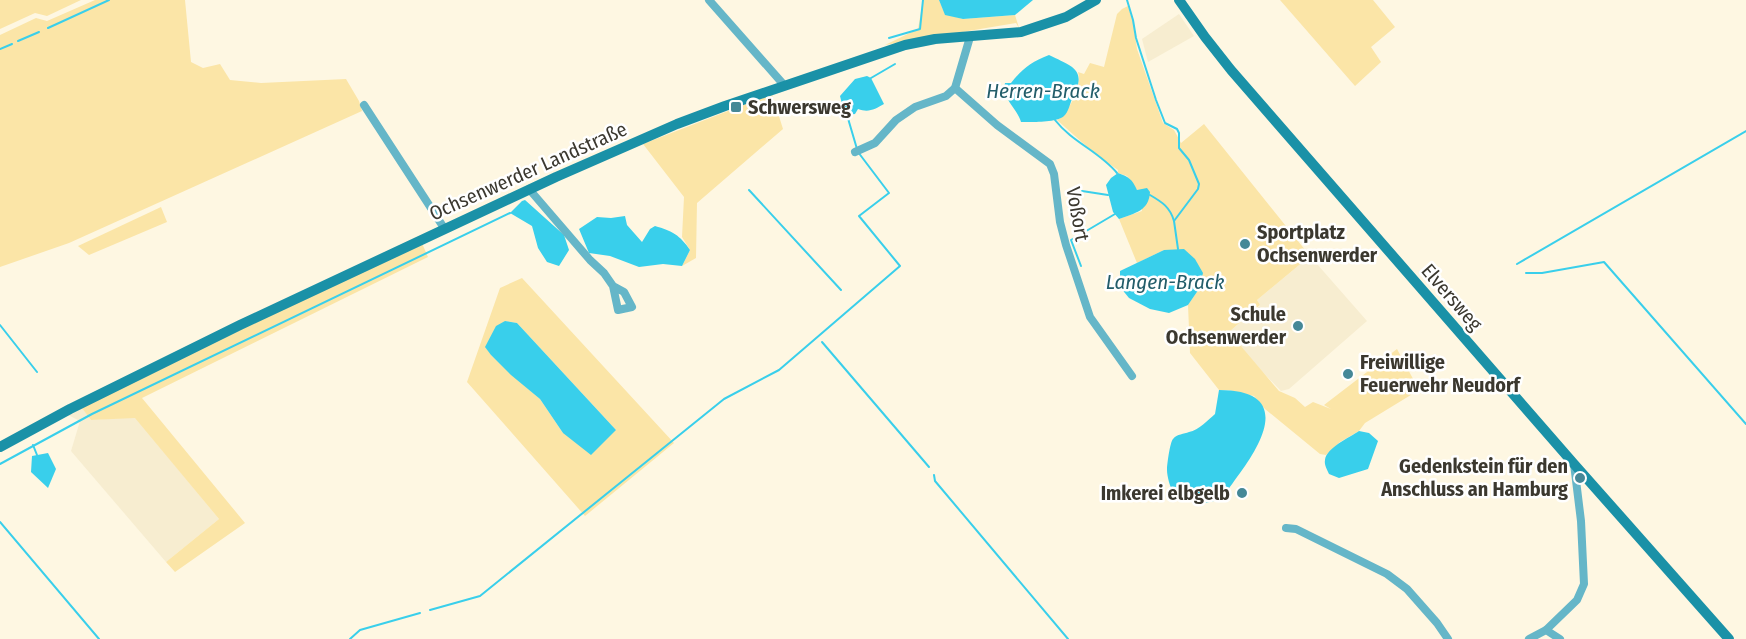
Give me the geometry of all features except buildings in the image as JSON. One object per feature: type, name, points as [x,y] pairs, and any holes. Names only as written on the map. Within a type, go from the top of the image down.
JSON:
[{"type":"street","points":[[709,0],[784,85]]},
{"type":"street","name":"Ochsenwerder Landstraße","points":[[0,447],[52,418],[240,325],[444,228],[677,124],[784,85],[905,45],[935,39],[1021,32],[1066,17],[1096,0]]},
{"type":"street","name":"Elversweg","points":[[1179,0],[1231,70],[1574,464],[1730,639]]},
{"type":"street","points":[[855,152],[875,143],[896,120],[915,107],[946,96],[955,88],[970,37]]},
{"type":"street","name":"Voßort","points":[[955,88],[997,125],[1050,165],[1054,174],[1060,222],[1066,245],[1090,317],[1132,376]]},
{"type":"street","points":[[364,105],[444,228]]},
{"type":"street","points":[[529,189],[613,286]]},
{"type":"street","points":[[1529,639],[1546,630],[1577,600],[1584,584],[1581,521],[1574,464]]},
{"type":"street","points":[[1286,528],[1296,529],[1387,574],[1407,589],[1448,639]]},
{"type":"street","points":[[1546,630],[1560,639]]},
{"type":"shaded area","points":[[0,0],[81,0],[47,16],[35,13],[0,29]]},
{"type":"shaded area","points":[[95,0],[185,0],[191,62],[203,68],[220,64],[230,80],[261,83],[346,79],[362,111],[69,243],[0,267],[0,35],[36,18],[47,21]]},
{"type":"shaded area","points":[[923,0],[939,0],[945,14],[963,19],[1015,15],[1019,28],[1016,23],[885,45],[918,29]]},
{"type":"shaded area","points":[[1280,0],[1373,0],[1395,27],[1371,47],[1381,62],[1355,86]]},
{"type":"shaded area","points":[[1128,6],[1137,49],[1163,123],[1174,130],[1181,143],[1204,124],[1310,256],[1257,300],[1260,305],[1229,332],[1279,391],[1295,398],[1305,407],[1313,402],[1331,409],[1324,405],[1397,349],[1419,390],[1365,423],[1359,431],[1340,442],[1326,455],[1320,454],[1265,409],[1254,396],[1219,390],[1190,353],[1188,305],[1199,289],[1164,250],[1137,263],[1119,219],[1142,211],[1140,190],[1137,190],[1127,176],[1118,173],[1118,170],[1094,153],[1057,120],[1062,117],[1074,99],[1079,78],[1078,72],[1084,74],[1090,63],[1104,67],[1117,14]]},
{"type":"shaded area","points":[[1179,14],[1194,36],[1148,62],[1142,39]]},
{"type":"shaded area","points":[[772,94],[783,129],[697,203],[696,258],[682,266],[690,250],[682,237],[684,197],[643,144]]},
{"type":"shaded area","points":[[161,207],[167,222],[89,255],[78,246]]},
{"type":"shaded area","points":[[421,241],[428,257],[142,398],[245,523],[175,572],[166,562],[219,519],[135,418],[91,420],[81,407]]},
{"type":"shaded area","name":"Schule Ochsenwerder","points":[[1310,256],[1367,321],[1289,389],[1281,391],[1230,338],[1230,331],[1260,306],[1257,300]]},
{"type":"shaded area","points":[[522,278],[674,443],[585,516],[467,382],[500,288]],"holes":[[[505,321],[517,323],[616,430],[563,433],[540,399],[491,355]]]},
{"type":"shaded area","points":[[81,407],[91,420],[135,417],[219,519],[166,562],[71,451],[80,421],[66,414]]},
{"type":"water","points":[[939,0],[1033,0],[1015,15],[963,19],[945,15]]},
{"type":"water","name":"Herren-Brack","points":[[1049,55],[1071,66],[1078,75],[1077,89],[1068,111],[1056,120],[1021,122],[1007,98],[1005,83],[1011,83],[1028,66]]},
{"type":"water","points":[[867,76],[871,78],[884,104],[875,109],[858,109],[855,114],[847,115],[840,96],[855,79]]},
{"type":"water","points":[[1118,173],[1130,179],[1137,190],[1147,188],[1150,192],[1144,207],[1136,213],[1119,219],[1113,212],[1106,185]]},
{"type":"water","points":[[525,200],[564,235],[569,250],[559,266],[547,262],[538,248],[532,226],[510,213]]},
{"type":"water","points":[[625,216],[627,225],[642,242],[650,229],[655,226],[679,237],[690,250],[682,266],[663,264],[639,267],[610,256],[589,253],[579,229],[597,217]]},
{"type":"water","name":"Langen-Brack","points":[[1184,249],[1195,259],[1203,273],[1199,289],[1188,305],[1169,313],[1150,309],[1129,298],[1120,287],[1120,271],[1164,250]]},
{"type":"water","points":[[505,321],[517,323],[616,430],[591,455],[563,433],[540,399],[511,375],[485,347],[496,326]]},
{"type":"water","points":[[1219,390],[1241,392],[1255,398],[1263,406],[1266,417],[1264,430],[1250,459],[1223,495],[1211,502],[1193,502],[1182,498],[1172,490],[1167,470],[1170,449],[1175,437],[1193,431],[1215,414]]},
{"type":"water","points":[[1359,431],[1369,433],[1378,441],[1368,469],[1339,478],[1329,474],[1325,460],[1329,451]]},
{"type":"water","points":[[48,453],[56,469],[48,488],[31,472],[32,456]]},
{"type":"waterway","points":[[48,28],[109,0]]},
{"type":"waterway","points":[[889,38],[920,29],[923,0]]},
{"type":"waterway","points":[[1127,0],[1136,38],[1156,100],[1165,123],[1177,129],[1179,148],[1189,160],[1199,184],[1198,189],[1174,221],[1178,249]]},
{"type":"waterway","points":[[18,41],[39,32]]},
{"type":"waterway","points":[[0,49],[12,44]]},
{"type":"waterway","points":[[871,78],[895,64]]},
{"type":"waterway","points":[[847,115],[857,149]]},
{"type":"waterway","points":[[1055,120],[1069,135],[1103,159],[1117,173]]},
{"type":"waterway","points":[[1517,264],[1746,131]]},
{"type":"waterway","points":[[430,610],[480,596],[724,399],[779,370],[900,266],[859,216],[889,193],[858,152]]},
{"type":"waterway","points":[[749,190],[841,290]]},
{"type":"waterway","points":[[1082,191],[1108,195]]},
{"type":"waterway","points":[[1150,195],[1165,205],[1174,221]]},
{"type":"waterway","points":[[0,464],[92,414],[510,213]]},
{"type":"waterway","points":[[1081,266],[1071,240],[1115,214]]},
{"type":"waterway","points":[[1526,273],[1542,273],[1604,262],[1746,424]]},
{"type":"waterway","points":[[0,325],[37,372]]},
{"type":"waterway","points":[[822,342],[929,467]]},
{"type":"waterway","points":[[33,445],[37,455]]},
{"type":"waterway","points":[[934,475],[935,481],[1068,639]]},
{"type":"waterway","points":[[0,522],[99,639]]},
{"type":"waterway","points":[[350,639],[360,630],[420,613]]},
{"type":"place","name":"Schwersweg","points":[[736,107]]},
{"type":"place","name":"Sportplatz Ochsenwerder","points":[[1245,244]]},
{"type":"place","name":"Schule Ochsenwerder","points":[[1298,326]]},
{"type":"place","name":"Freiwillige Feuerwehr Neudorf","points":[[1348,374]]},
{"type":"place","name":"Gedenkstein für den Anschluss an Hamburg","points":[[1580,478]]},
{"type":"place","name":"Imkerei elbgelb","points":[[1242,493]]}]
